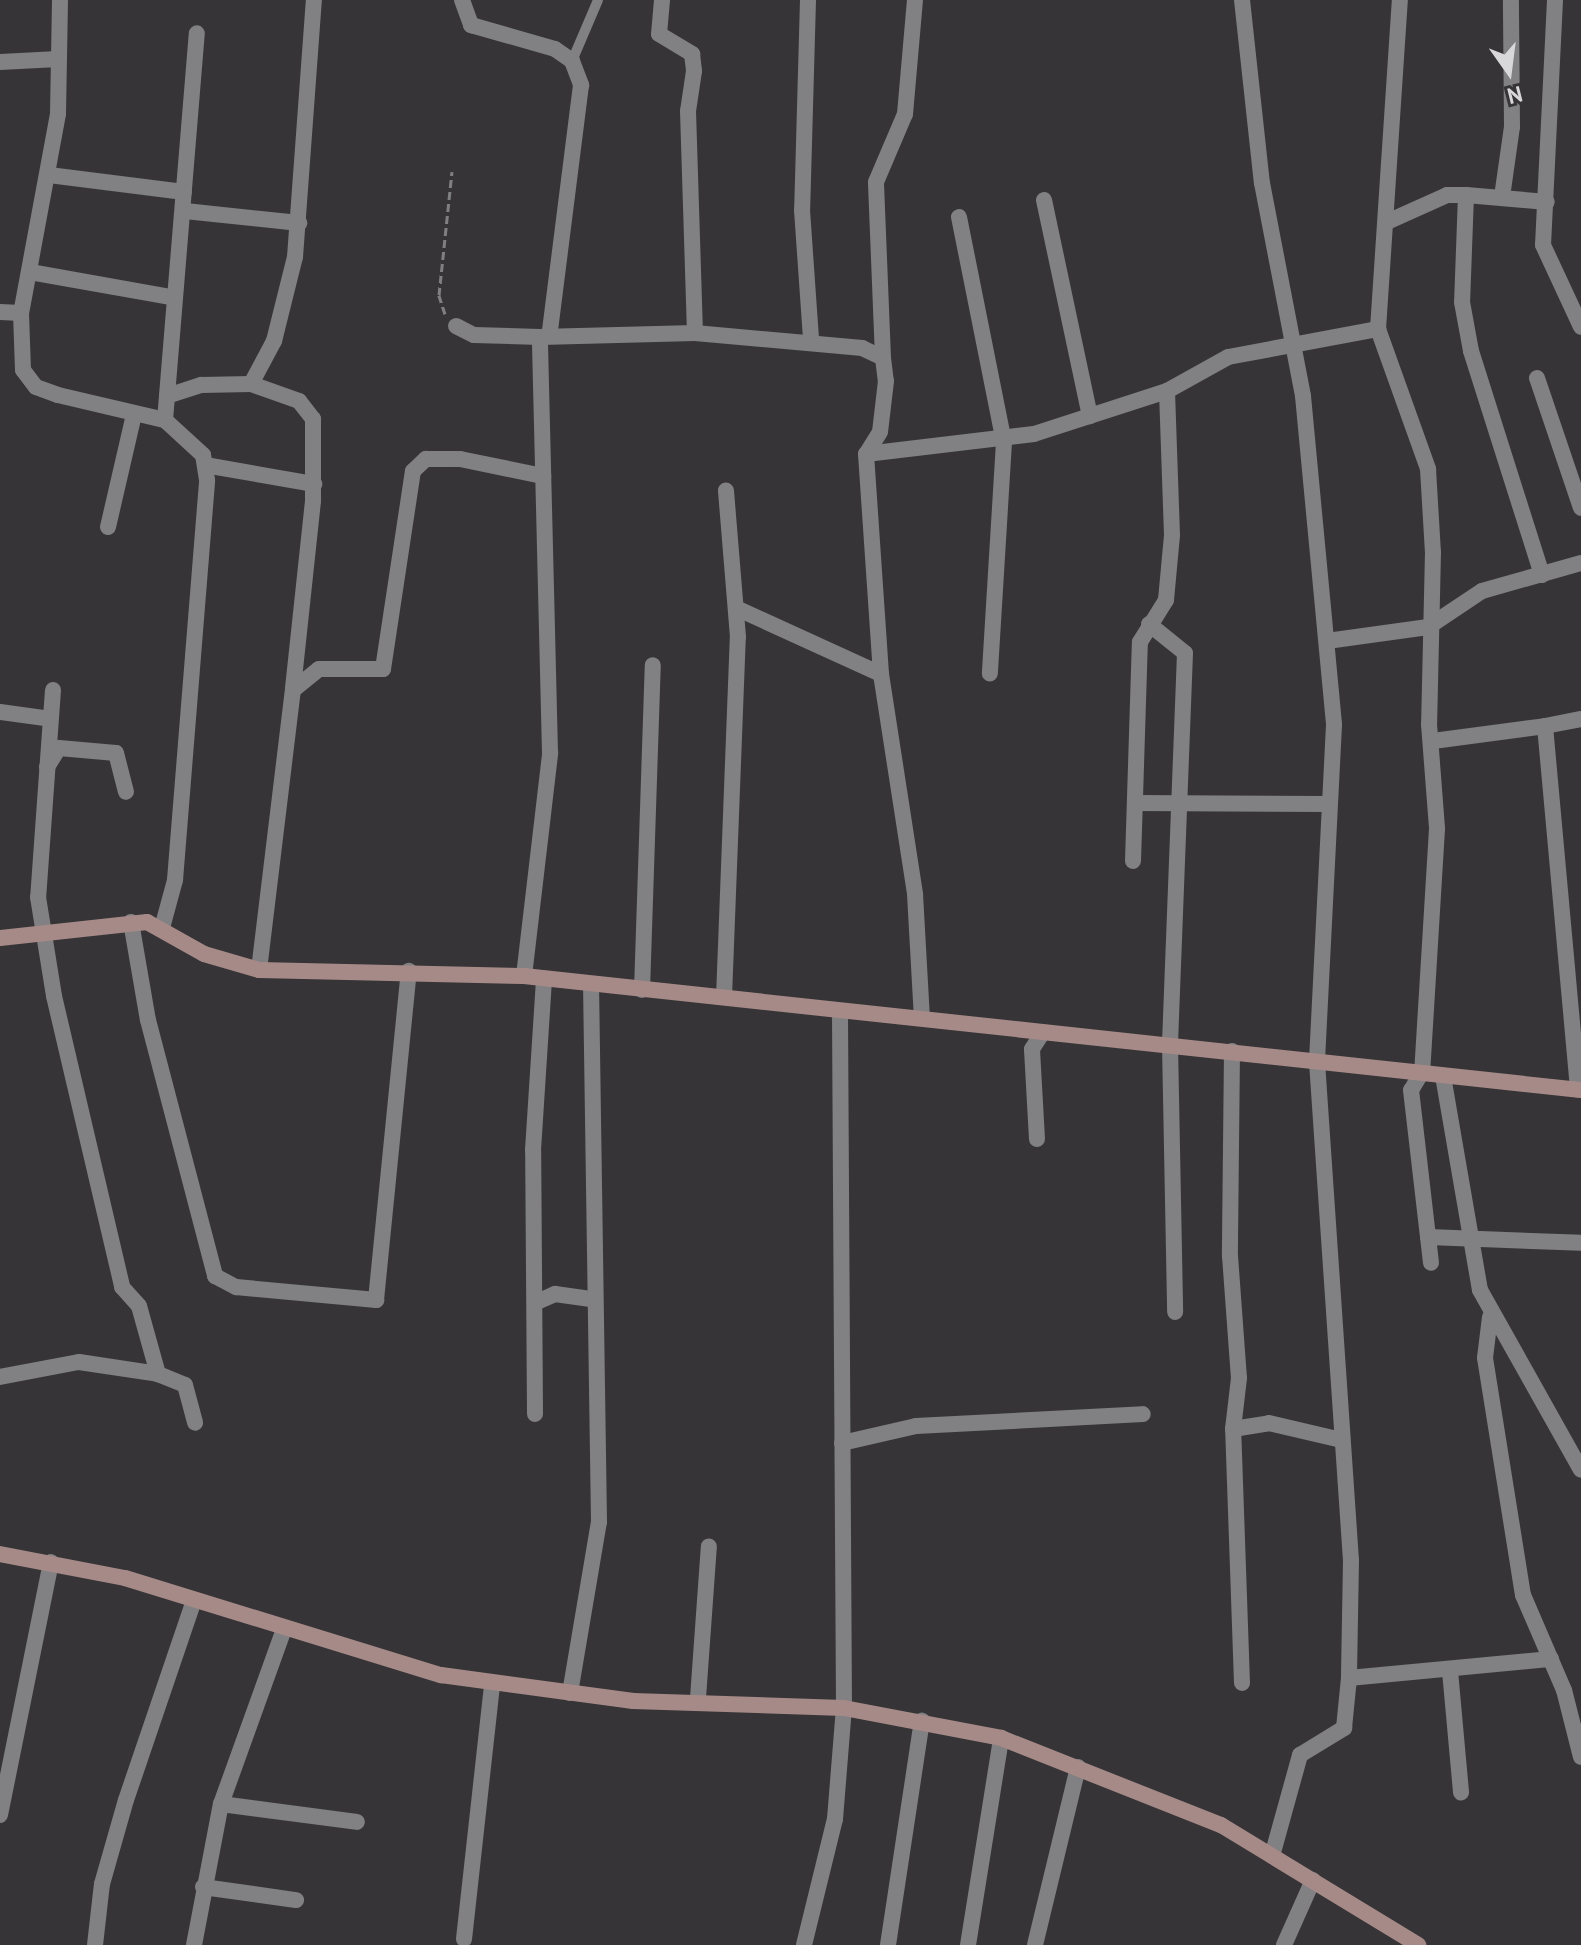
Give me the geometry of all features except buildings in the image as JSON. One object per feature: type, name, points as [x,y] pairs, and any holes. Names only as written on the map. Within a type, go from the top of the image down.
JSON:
[{"type":"street","points":[[60,0],[49,175],[21,313],[23,370],[36,387],[165,420],[188,434],[205,465],[176,866],[162,928]]},
{"type":"street","points":[[251,384],[274,341],[299,223],[314,0]]},
{"type":"street","points":[[462,0],[464,15],[479,31],[524,36],[572,61],[581,85],[545,334],[543,476],[550,753],[524,976]]},
{"type":"street","points":[[662,0],[659,34],[692,54],[694,71],[688,111],[695,333]]},
{"type":"street","points":[[808,0],[802,210],[811,340]]},
{"type":"street","points":[[915,0],[905,114],[876,182],[883,358],[880,432],[866,454],[881,674],[915,894],[922,1018]]},
{"type":"street","points":[[1242,0],[1262,183],[1295,339],[1334,725],[1317,1062],[1337,1439],[1351,1560],[1349,1678],[1344,1728],[1300,1755],[1272,1856]]},
{"type":"street","points":[[1400,0],[1378,329],[1428,469],[1428,627],[1437,829],[1422,1072],[1411,1090],[1431,1263]]},
{"type":"street","points":[[1502,197],[1512,127],[1511,0]]},
{"type":"street","points":[[1555,0],[1543,245],[1581,327]]},
{"type":"street","points":[[165,420],[170,297],[185,211],[197,33]]},
{"type":"street","points":[[0,62],[58,59]]},
{"type":"street","points":[[49,175],[184,192]]},
{"type":"street","points":[[1387,222],[1447,195],[1547,202]]},
{"type":"street","points":[[1466,195],[1462,302],[1471,351],[1542,575]]},
{"type":"street","points":[[1044,200],[1090,416]]},
{"type":"street","points":[[185,211],[299,223]]},
{"type":"street","points":[[959,217],[1004,442],[990,674]]},
{"type":"street","points":[[30,272],[170,297]]},
{"type":"street","points":[[0,312],[21,313]]},
{"type":"street","points":[[456,326],[474,335],[695,333],[811,340],[883,358]]},
{"type":"street","points":[[866,454],[1004,442],[1167,391],[1228,357],[1295,339],[1378,329]]},
{"type":"street","points":[[1537,378],[1581,508]]},
{"type":"street","points":[[167,396],[201,385],[251,384],[299,401],[313,419],[314,484],[259,970]]},
{"type":"street","points":[[1133,861],[1140,642],[1166,600],[1172,535],[1167,391]]},
{"type":"street","points":[[108,527],[134,414]]},
{"type":"street","points":[[293,690],[319,669],[383,669],[401,531],[419,463],[460,459],[543,476]]},
{"type":"street","points":[[205,465],[314,484]]},
{"type":"street","points":[[724,997],[736,608],[726,490]]},
{"type":"street","points":[[1327,641],[1428,627],[1482,591],[1581,563]]},
{"type":"street","points":[[736,608],[881,674]]},
{"type":"street","points":[[1149,624],[1185,653],[1170,1044],[1175,1312]]},
{"type":"street","points":[[642,990],[653,665]]},
{"type":"street","points":[[53,690],[38,897],[44,937],[89,1162],[122,1287],[139,1306],[158,1374]]},
{"type":"street","points":[[0,712],[51,719]]},
{"type":"street","points":[[1433,741],[1581,719]]},
{"type":"street","points":[[0,938],[44,937],[131,922],[162,928],[204,954],[259,970],[524,976],[724,997],[840,1013],[922,1018],[1580,1090],[1545,726]]},
{"type":"street","points":[[46,768],[59,748],[116,753],[126,792]]},
{"type":"street","points":[[1135,803],[1181,806],[1328,804]]},
{"type":"street","points":[[131,922],[148,1020],[215,1276],[236,1287],[376,1300],[409,971]]},
{"type":"street","points":[[535,1414],[537,1302],[533,1150],[544,978]]},
{"type":"street","points":[[570,1693],[599,1522],[591,1299],[591,984]]},
{"type":"street","points":[[804,1945],[835,1819],[844,1708],[840,1013]]},
{"type":"street","points":[[1037,1139],[1032,1049],[1043,1032]]},
{"type":"street","points":[[1232,1051],[1230,1256],[1239,1378],[1233,1429],[1242,1683]]},
{"type":"street","points":[[1443,1076],[1470,1237],[1490,1317],[1581,1470]]},
{"type":"street","points":[[1428,1237],[1581,1243]]},
{"type":"street","points":[[537,1302],[555,1294],[591,1299]]},
{"type":"street","points":[[1490,1317],[1485,1358],[1523,1595],[1551,1659],[1581,1757]]},
{"type":"street","points":[[0,1377],[79,1362],[158,1374],[185,1385],[195,1423]]},
{"type":"street","points":[[842,1443],[916,1426],[1143,1414]]},
{"type":"street","points":[[1233,1429],[1269,1423],[1337,1439]]},
{"type":"street","points":[[698,1698],[709,1546]]},
{"type":"street","points":[[0,1554],[51,1562],[194,1600],[284,1629],[492,1684],[633,1701],[698,1698],[844,1708],[1001,1738],[1221,1825],[1418,1945]]},
{"type":"street","points":[[0,1815],[51,1562]]},
{"type":"street","points":[[95,1945],[102,1884],[126,1800],[194,1600]]},
{"type":"street","points":[[194,1945],[221,1804],[284,1629]]},
{"type":"street","points":[[1349,1678],[1450,1671],[1551,1659]]},
{"type":"street","points":[[1450,1671],[1461,1793]]},
{"type":"street","points":[[464,1939],[492,1684]]},
{"type":"street","points":[[888,1945],[922,1721]]},
{"type":"street","points":[[968,1945],[1001,1738]]},
{"type":"street","points":[[1035,1945],[1078,1767]]},
{"type":"street","points":[[221,1804],[357,1822]]},
{"type":"street","points":[[1284,1945],[1313,1880]]},
{"type":"street","points":[[203,1887],[296,1900]]},
{"type":"lane","points":[[572,61],[598,0]]},
{"type":"path","points":[[452,172],[439,295],[441,311],[456,326]]}]
